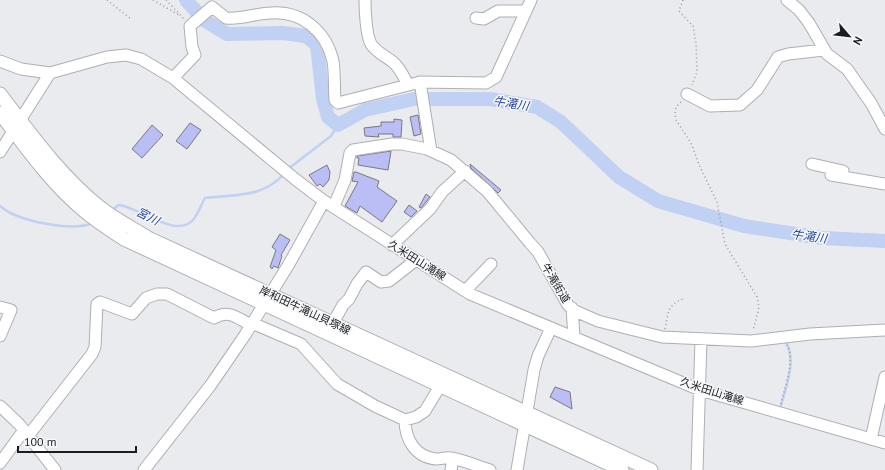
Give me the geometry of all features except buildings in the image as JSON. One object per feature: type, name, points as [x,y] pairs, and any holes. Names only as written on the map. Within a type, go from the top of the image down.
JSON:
[{"type":"main road","name":"岸和田牛滝山貝塚線","points":[[0,94],[17,126],[54,182],[82,209],[104,226],[144,249],[266,299],[334,323],[622,470]]},
{"type":"main road","name":"岸和田牛滝山貝塚線","points":[[0,113],[17,126],[98,206],[116,219],[148,238],[440,386],[651,470]]},
{"type":"street","points":[[365,0],[370,43],[377,51],[393,62],[401,71],[408,85]]},
{"type":"street","points":[[173,78],[194,55],[190,26],[212,6],[226,18],[280,13],[296,16],[311,24],[319,32],[331,53],[333,62],[335,100],[338,103],[420,82],[486,83],[496,77],[524,11],[531,0]]},
{"type":"street","points":[[787,0],[799,10],[809,23],[826,54],[847,69],[871,103],[885,128]]},
{"type":"street","points":[[476,18],[484,19],[498,11],[524,11]]},
{"type":"street","points":[[687,94],[703,104],[710,106],[740,105],[757,90],[778,57],[788,54],[824,50]]},
{"type":"street","name":"久米田山滝線","points":[[50,73],[107,57],[126,55],[141,59],[173,78],[295,179],[392,245],[465,291],[700,390],[885,443]]},
{"type":"street","points":[[0,61],[21,68],[50,73],[0,152]]},
{"type":"street","points":[[420,82],[431,151]]},
{"type":"street","name":"牛滝街道","points":[[329,203],[345,180],[350,153],[353,150],[392,144],[414,146],[431,151],[451,160],[488,191],[538,252],[565,300],[572,308],[598,321],[662,337],[751,341],[810,334],[885,330]]},
{"type":"street","points":[[812,164],[848,172],[851,179]]},
{"type":"street","points":[[392,245],[430,209],[442,192],[465,172]]},
{"type":"street","points":[[831,175],[885,184]]},
{"type":"street","points":[[144,470],[210,386],[252,324],[266,299],[329,203]]},
{"type":"street","points":[[334,323],[343,305],[350,299],[356,284],[366,272],[381,282],[390,281],[416,260]]},
{"type":"street","points":[[465,291],[491,264]]},
{"type":"street","points":[[0,463],[92,354],[95,348],[97,304],[100,302],[132,314],[146,298],[157,294],[167,294],[214,318],[222,313],[228,314],[301,344],[337,384],[375,406],[405,420],[416,418],[425,411],[440,386]]},
{"type":"street","points":[[0,307],[11,310],[0,336]]},
{"type":"street","points":[[572,308],[574,337]]},
{"type":"street","points":[[517,470],[538,356],[551,328]]},
{"type":"street","points":[[697,470],[701,339]]},
{"type":"street","points":[[871,439],[885,377]]},
{"type":"street","points":[[0,406],[26,433],[55,470]]},
{"type":"street","points":[[405,420],[407,439],[419,452],[435,459],[453,459],[490,470]]},
{"type":"street","points":[[451,470],[453,459]]},
{"type":"path","points":[[107,0],[131,19]]},
{"type":"path","points":[[153,0],[182,16]]},
{"type":"path","points":[[166,0],[190,26]]},
{"type":"path","points":[[717,202],[725,244],[757,297],[759,307],[751,341]]},
{"type":"path","points":[[662,337],[671,306],[674,302],[683,299]]},
{"type":"path","points":[[779,412],[790,362],[789,348],[781,337]]},
{"type":"waterway","name":"牛滝川","points":[[186,0],[204,20],[227,34],[283,33],[306,36],[317,45],[323,99],[328,117],[338,125],[365,110],[414,99],[490,99],[537,107],[561,122],[619,177],[658,201],[744,226],[822,238],[885,241]]},
{"type":"waterway","name":"宮川","points":[[288,169],[331,136],[338,125]]},
{"type":"waterway","name":"宮川","points":[[110,211],[119,205],[167,224],[177,226],[185,225],[195,218],[205,198],[257,192],[266,188],[284,174]]},
{"type":"waterway","name":"宮川","points":[[0,206],[19,216],[45,224],[72,226],[93,223]]},
{"type":"waterway","points":[[780,409],[790,366],[789,349],[785,341]]}]
